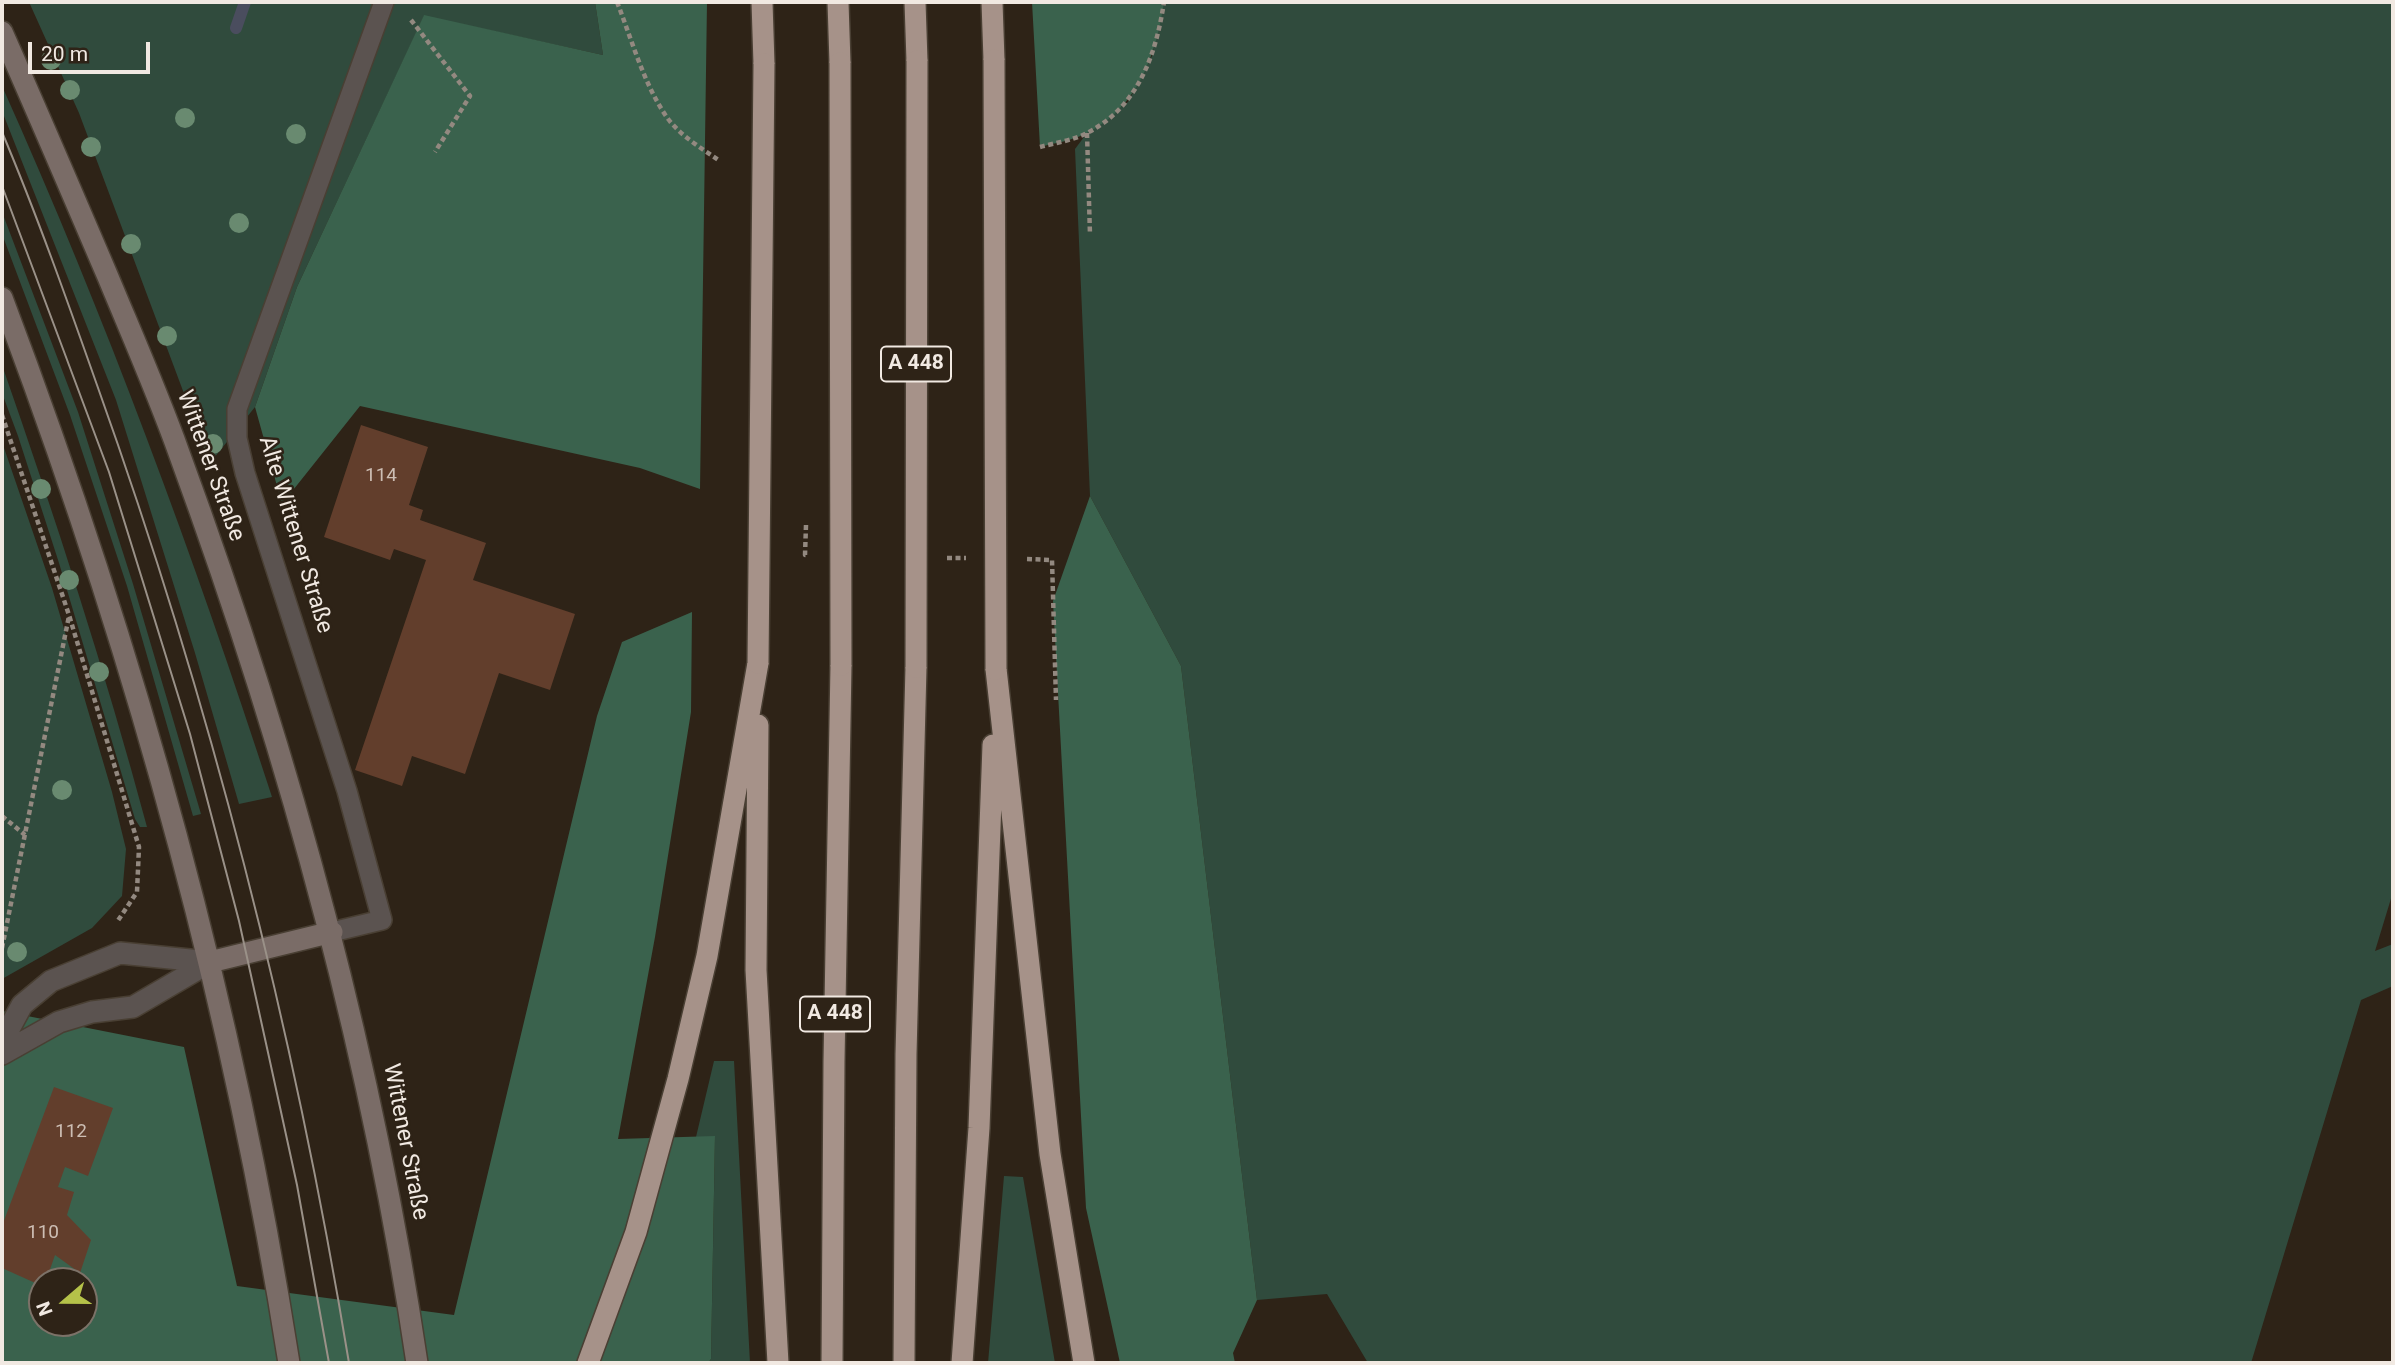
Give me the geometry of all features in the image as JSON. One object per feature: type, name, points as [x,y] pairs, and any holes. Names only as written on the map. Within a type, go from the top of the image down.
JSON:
[{"type":"highway","points":[[762,2],[764,64],[756,970],[778,1363]]},
{"type":"highway","name":"A 448","points":[[832,1363],[841,665],[838,2]]},
{"type":"highway","name":"A 448","points":[[904,1363],[906,1054],[916,667],[915,2]]},
{"type":"highway","points":[[962,1363],[979,1128],[996,669],[992,2]]},
{"type":"highway","points":[[587,1363],[636,1232],[678,1079],[707,956],[758,663]]},
{"type":"highway","points":[[996,669],[1050,1154],[1084,1363]]},
{"type":"main road","name":"Wittener Straße","points":[[2,32],[60,163],[178,450],[259,682],[297,804],[332,932],[402,1261],[417,1363]]},
{"type":"main road","points":[[2,298],[39,396],[101,581],[160,779],[210,962],[241,1103],[289,1363]]},
{"type":"main road","points":[[210,962],[332,932]]},
{"type":"street","points":[[2,1042],[22,1005],[51,981],[120,953],[210,962]]},
{"type":"street","points":[[2,1054],[59,1022],[92,1012],[133,1007],[210,962]]},
{"type":"lane","name":"Alte Wittener Straße","points":[[332,932],[382,919],[347,791],[245,472],[237,438],[237,409],[384,2]]},
{"type":"path","points":[[384,2],[414,22],[470,96],[435,152]]},
{"type":"path","points":[[617,2],[646,78],[667,118],[687,138],[720,161]]},
{"type":"path","points":[[1040,147],[1087,133],[1128,102],[1152,57],[1164,2]]},
{"type":"path","points":[[1087,133],[1090,235]]},
{"type":"path","points":[[2,415],[69,615],[139,847]]},
{"type":"path","points":[[1052,560],[1056,700]]},
{"type":"path","points":[[2,948],[69,615]]},
{"type":"path","points":[[2,816],[25,836]]},
{"type":"green space","points":[[29,2],[595,2],[603,55],[424,16],[297,287],[255,407],[210,463],[79,113]]},
{"type":"green space","points":[[595,2],[707,2],[700,489],[640,468],[360,406],[282,504],[255,407],[297,287],[424,15],[603,55]]},
{"type":"green space","points":[[1032,2],[1164,2],[1150,60],[1132,94],[1105,122],[1087,133],[1040,147]]},
{"type":"green space","points":[[1164,2],[2393,2],[2393,892],[2375,951],[2393,944],[2393,986],[2361,1000],[2251,1363],[1368,1363],[1327,1294],[1257,1300],[1181,666],[1090,496],[1075,149],[1087,133],[1128,102],[1152,56]]},
{"type":"green space","points":[[2,86],[77,261],[147,438],[212,617],[272,797],[239,804],[116,400],[2,111]]},
{"type":"green space","points":[[2,212],[78,412],[133,584],[201,814],[193,816],[127,586],[70,415],[2,234]]},
{"type":"green space","points":[[2,365],[79,594],[147,827],[140,827],[135,819],[59,563],[2,393]]},
{"type":"green space","points":[[2,442],[52,588],[126,849],[122,896],[92,928],[2,979]]},
{"type":"green space","points":[[1090,496],[1181,666],[1257,1300],[1233,1353],[1235,1363],[1120,1363],[1086,1208],[1053,601]]},
{"type":"green space","points":[[692,612],[691,712],[655,937],[618,1139],[715,1136],[711,1359],[708,1363],[2,1363],[2,1011],[184,1047],[237,1286],[454,1315],[597,716],[622,642]]},
{"type":"green space","points":[[714,1061],[734,1061],[750,1363],[708,1363],[711,1359],[715,1137],[696,1137]]},
{"type":"green space","points":[[1004,1176],[1023,1177],[1055,1363],[988,1363]]},
{"type":"building","points":[[361,425],[428,447],[409,505],[423,510],[420,520],[486,543],[473,580],[575,614],[550,690],[499,673],[465,774],[412,756],[402,786],[355,770],[426,560],[394,549],[390,560],[324,537]]},
{"type":"building","points":[[54,1087],[113,1108],[88,1176],[65,1167],[58,1187],[74,1192],[67,1215],[91,1240],[82,1267],[72,1267],[55,1255],[51,1267],[28,1267],[28,1280],[2,1268],[2,1226]]},
{"type":"waterway","points":[[236,28],[245,2]]},
{"type":"tram line","points":[[2,132],[63,289],[138,505],[177,625],[212,747],[275,991],[327,1238],[349,1363]]},
{"type":"tram line","points":[[2,186],[109,472],[190,734],[239,921],[297,1185],[329,1363]]}]
